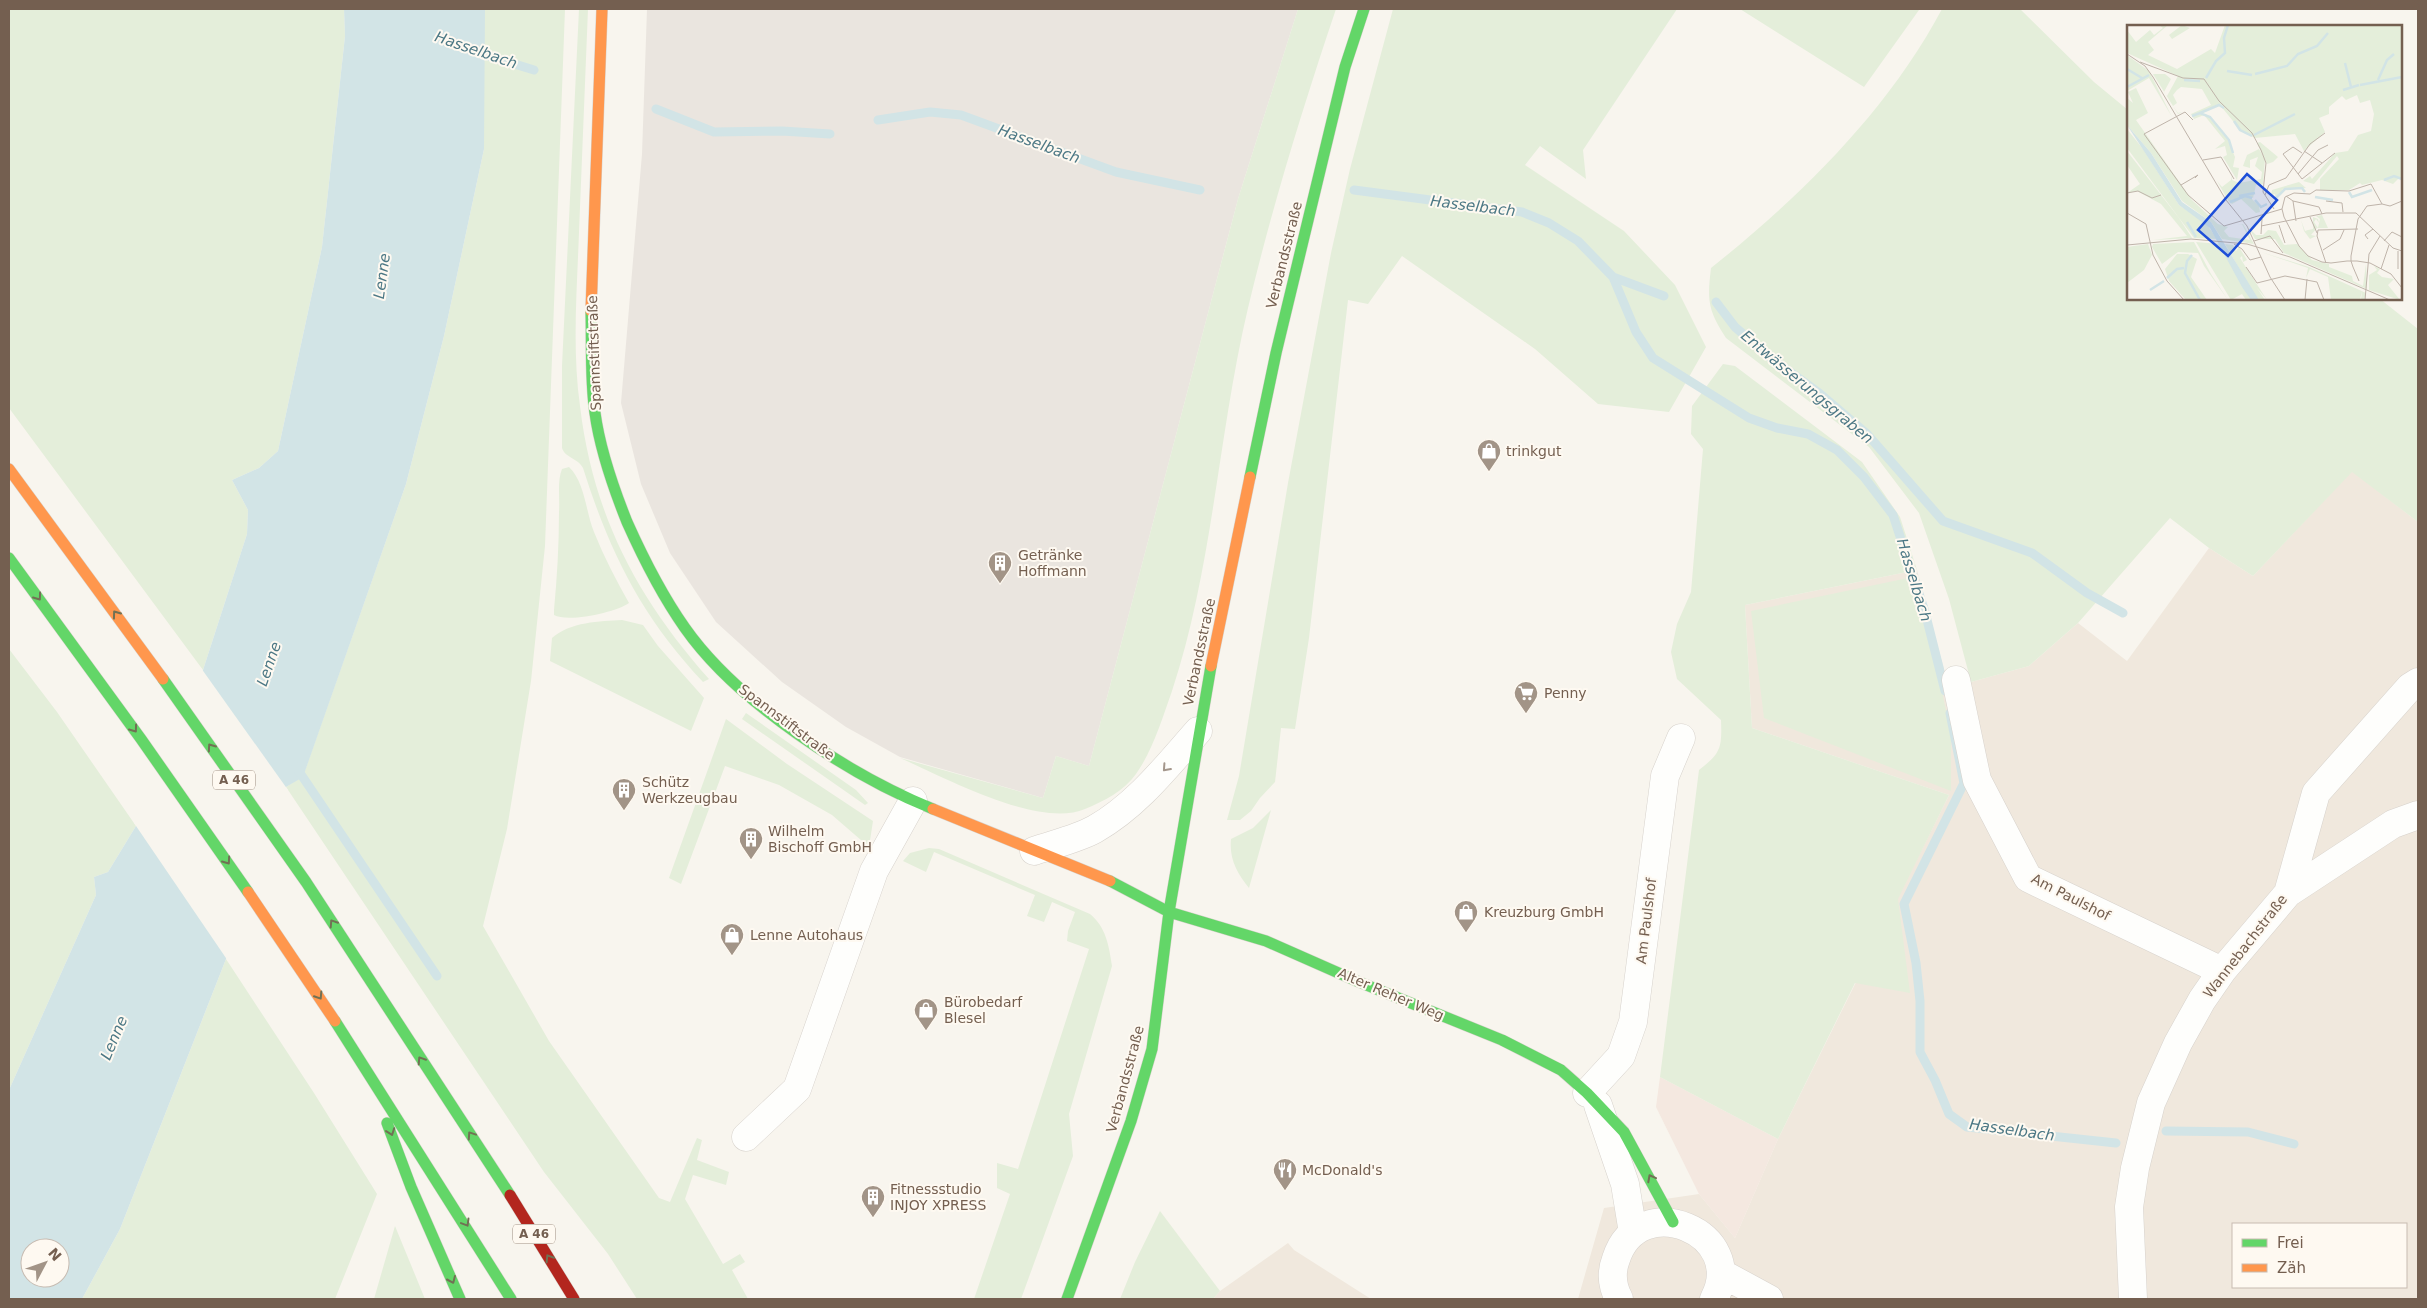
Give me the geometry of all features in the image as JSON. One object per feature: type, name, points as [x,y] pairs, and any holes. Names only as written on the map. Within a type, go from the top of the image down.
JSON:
[{"type":"main road","name":"Spannstiftstraße","points":[[602,9],[591,312],[595,413],[613,488],[647,568],[686,629],[734,683],[777,718],[837,760],[913,801],[1117,884],[1169,912]]},
{"type":"main road","name":"Verbandsstraße","points":[[1067,1299],[1132,1121],[1152,1049],[1169,912],[1198,731],[1276,353],[1345,67],[1364,9]]},
{"type":"main road","name":"A 46","points":[[9,469],[161,676],[300,874],[493,1168],[574,1299]]},
{"type":"main road","points":[[9,558],[210,837],[278,935],[440,1182],[512,1299]]},
{"type":"main road","name":"Alter Reher Weg","points":[[1169,912],[1266,941],[1359,982],[1502,1040],[1561,1070],[1593,1099],[1624,1132],[1673,1222]]},
{"type":"main road","points":[[367,1070],[411,1187],[460,1299]]},
{"type":"street","name":"Am Paulshof","points":[[1956,680],[1976,780],[2028,878],[2222,971]]},
{"type":"street","name":"Wannebachstraße","points":[[2133,1299],[2129,1207],[2151,1103],[2178,1043],[2202,1000],[2222,971],[2288,893],[2316,793],[2410,687],[2418,682]]},
{"type":"street","points":[[1034,851],[1094,829],[1120,812],[1153,782],[1198,731]]},
{"type":"street","name":"Am Paulshof","points":[[1593,1099],[1622,1056],[1633,1022],[1665,776],[1681,738]]},
{"type":"street","points":[[746,1137],[797,1089],[874,871],[913,801]]},
{"type":"street","points":[[2288,893],[2393,824],[2418,815]]},
{"type":"street","name":"Alter Reher Weg","points":[[1593,1099],[1625,1184],[1633,1233]]},
{"type":"street","points":[[1614,1297],[1612,1270],[1619,1249],[1633,1233],[1652,1223],[1673,1222],[1691,1227],[1706,1239],[1716,1255],[1721,1273],[1718,1293],[1714,1299]]},
{"type":"street","points":[[1721,1273],[1769,1299]]},
{"type":"shaded area","points":[[647,9],[1298,9],[1238,199],[1089,766],[1056,756],[1043,798],[900,757],[846,727],[782,682],[716,622],[670,553],[641,484],[621,403],[642,154]]},
{"type":"shaded area","points":[[2352,471],[2418,522],[2418,1299],[1578,1299],[1604,1208],[1699,1194],[1735,1238],[1778,1139],[1949,795],[1752,728],[1745,605],[1917,570],[1949,688],[2029,666],[2078,623],[2127,661],[2209,548],[2253,576]]},
{"type":"shaded area","points":[[1660,1077],[1778,1139],[1735,1238],[1699,1194],[1656,1107]]},
{"type":"shaded area","points":[[1288,1243],[1294,1250],[1371,1299],[1213,1299],[1220,1291]]},
{"type":"green space","points":[[9,9],[344,9],[345,36],[322,247],[278,451],[259,468],[232,480],[248,510],[247,534],[203,670],[9,408]]},
{"type":"green space","points":[[483,9],[565,9],[545,546],[531,681],[507,829],[483,926],[549,1041],[659,1198],[670,1202],[697,1138],[702,1140],[697,1160],[729,1172],[726,1185],[693,1175],[685,1199],[723,1264],[740,1254],[745,1262],[732,1270],[748,1299],[637,1299],[608,1254],[544,1172],[286,787],[303,776],[406,484],[444,336],[484,149]]},
{"type":"green space","points":[[579,9],[588,9],[576,298],[576,363],[586,446],[608,519],[622,553],[660,618],[709,679],[703,682],[662,633],[645,608],[616,556],[593,499],[583,468],[566,454],[562,448],[562,366]]},
{"type":"green space","points":[[1298,9],[1336,9],[1289,157],[1267,232],[1248,308],[1229,404],[1206,549],[1186,644],[1157,734],[1142,765],[1126,786],[1106,799],[1085,809],[1065,813],[1042,812],[1017,807],[965,788],[900,758],[1043,798],[1056,756],[1089,766],[1238,199]]},
{"type":"green space","points":[[1393,9],[1677,9],[1583,150],[1586,179],[1540,146],[1525,165],[1624,231],[1675,285],[1706,347],[1669,412],[1598,404],[1535,349],[1402,256],[1368,304],[1348,300],[1309,638],[1295,729],[1281,728],[1275,782],[1251,811],[1240,820],[1227,820],[1239,776],[1288,483],[1331,253],[1350,169]]},
{"type":"green space","points":[[1740,9],[1917,9],[1919,10],[1864,87]]},
{"type":"green space","points":[[1942,9],[2020,9],[2094,82],[2127,109],[2127,300],[2381,300],[2418,329],[2418,522],[2352,472],[2253,576],[2209,548],[2170,518],[2078,623],[2029,666],[1971,682],[1949,599],[1919,513],[1869,447],[1726,338],[1715,320],[1709,297],[1711,268],[1777,212],[1840,150],[1895,83],[1920,47]]},
{"type":"green space","points":[[1723,364],[1735,366],[1862,462],[1900,517],[1917,570],[1745,605],[1752,728],[1949,795],[1898,899],[1910,993],[1855,983],[1778,1139],[1660,1077],[1699,770],[1716,754],[1721,737],[1721,720],[1677,679],[1671,652],[1677,624],[1691,592],[1703,449],[1691,434],[1692,406]]},
{"type":"green space","points":[[569,467],[579,481],[591,524],[629,603],[604,613],[570,618],[554,615],[560,479],[562,469]]},
{"type":"green space","points":[[1908,578],[1934,654],[1951,734],[1951,791],[1764,718],[1751,611]]},
{"type":"green space","points":[[622,620],[643,625],[658,646],[704,698],[691,731],[550,661],[552,638],[559,633],[586,623]]},
{"type":"green space","points":[[9,649],[57,712],[136,826],[108,872],[94,877],[96,895],[9,1090]]},
{"type":"green space","points":[[746,713],[856,790],[868,803],[865,805],[742,719]]},
{"type":"green space","points":[[726,719],[787,764],[873,821],[869,847],[832,815],[779,785],[725,766],[681,884],[669,878]]},
{"type":"green space","points":[[1271,810],[1249,888],[1235,865],[1231,853],[1231,839],[1253,828]]},
{"type":"green space","points":[[929,848],[939,849],[1090,914],[1100,925],[1110,951],[1112,966],[1069,1114],[1073,1156],[1021,1299],[974,1299],[1010,1194],[997,1188],[997,1163],[1018,1169],[1089,949],[1067,941],[1068,931],[1075,912],[1052,902],[1044,922],[1027,916],[1035,895],[934,852],[926,872],[903,861],[910,853]]},
{"type":"green space","points":[[226,959],[314,1093],[377,1194],[335,1299],[82,1299],[120,1229]]},
{"type":"green space","points":[[1160,1211],[1220,1291],[1213,1299],[1120,1299],[1135,1262]]},
{"type":"green space","points":[[395,1226],[425,1299],[374,1299]]},
{"type":"water","name":"Lenne","points":[[344,9],[485,9],[484,149],[444,336],[406,484],[303,777],[286,787],[226,959],[120,1229],[82,1299],[9,1299],[9,1090],[96,895],[94,877],[108,872],[136,826],[203,670],[247,534],[248,510],[232,480],[259,468],[278,451],[322,247],[345,36]]},
{"type":"pier","points":[[201,668],[288,790],[228,961],[134,823]]},
{"type":"waterway","name":"Hasselbach","points":[[475,52],[534,70]]},
{"type":"waterway","name":"Hasselbach","points":[[656,109],[714,132],[782,131],[830,134]]},
{"type":"waterway","name":"Hasselbach","points":[[878,120],[930,112],[961,115],[1116,172],[1200,190]]},
{"type":"waterway","name":"Hasselbach","points":[[1354,190],[1522,212],[1549,223],[1578,241],[1613,277],[1636,332],[1653,358],[1749,418],[1777,428],[1808,434],[1837,450],[1864,477],[1893,515],[1925,612],[1945,691]]},
{"type":"waterway","points":[[1613,277],[1664,296]]},
{"type":"waterway","name":"Entwässerungsgraben","points":[[1716,302],[1735,327],[1771,358],[1819,393],[1867,434],[1943,521],[2032,553],[2087,593],[2123,613]]},
{"type":"waterway","name":"Hasselbach","points":[[1950,713],[1964,783],[1904,904],[1916,963],[1920,1001],[1920,1052],[1935,1080],[1949,1114],[1967,1127],[2116,1143]]},
{"type":"waterway","points":[[296,767],[437,976]]},
{"type":"waterway","name":"Hasselbach","points":[[2166,1131],[2248,1132],[2294,1144]]},
{"type":"traffic: fast","points":[[1250,477],[1276,353],[1345,67],[1364,9]]},
{"type":"traffic: fast","points":[[591,311],[593,400],[600,441],[627,522],[661,590],[676,615],[707,656],[734,683],[797,734],[866,777],[933,809]]},
{"type":"traffic: fast","points":[[9,558],[141,739],[248,892]]},
{"type":"traffic: fast","points":[[1067,1299],[1131,1121],[1152,1049],[1169,912],[1211,666]]},
{"type":"traffic: fast","points":[[163,679],[306,882],[510,1195]]},
{"type":"traffic: fast","points":[[1110,881],[1169,912],[1266,941],[1359,982],[1502,1040],[1561,1070],[1587,1093],[1624,1132],[1673,1222]]},
{"type":"traffic: fast","points":[[335,1021],[511,1299]]},
{"type":"traffic: fast","points":[[387,1123],[411,1187],[460,1299]]},
{"type":"traffic: slow","points":[[591,311],[602,9]]},
{"type":"traffic: slow","points":[[9,469],[163,679]]},
{"type":"traffic: slow","points":[[1211,666],[1250,477]]},
{"type":"traffic: slow","points":[[933,809],[1110,881]]},
{"type":"traffic: slow","points":[[248,892],[335,1021]]},
{"type":"traffic: jam","points":[[510,1195],[574,1299]]},
{"type":"place","name":"trinkgut","points":[[1489,472]]},
{"type":"place","name":"Getränke Hoffmann","points":[[1000,584]]},
{"type":"place","name":"Penny","points":[[1526,714]]},
{"type":"place","name":"Schütz Werkzeugbau","points":[[624,811]]},
{"type":"place","name":"Wilhelm Bischoff GmbH","points":[[751,860]]},
{"type":"place","name":"Kreuzburg GmbH","points":[[1466,933]]},
{"type":"place","name":"Lenne Autohaus","points":[[732,956]]},
{"type":"place","name":"Bürobedarf Blesel","points":[[926,1031]]},
{"type":"place","name":"McDonald's","points":[[1285,1191]]},
{"type":"place","name":"Fitnessstudio INJOY XPRESS","points":[[873,1218]]}]
